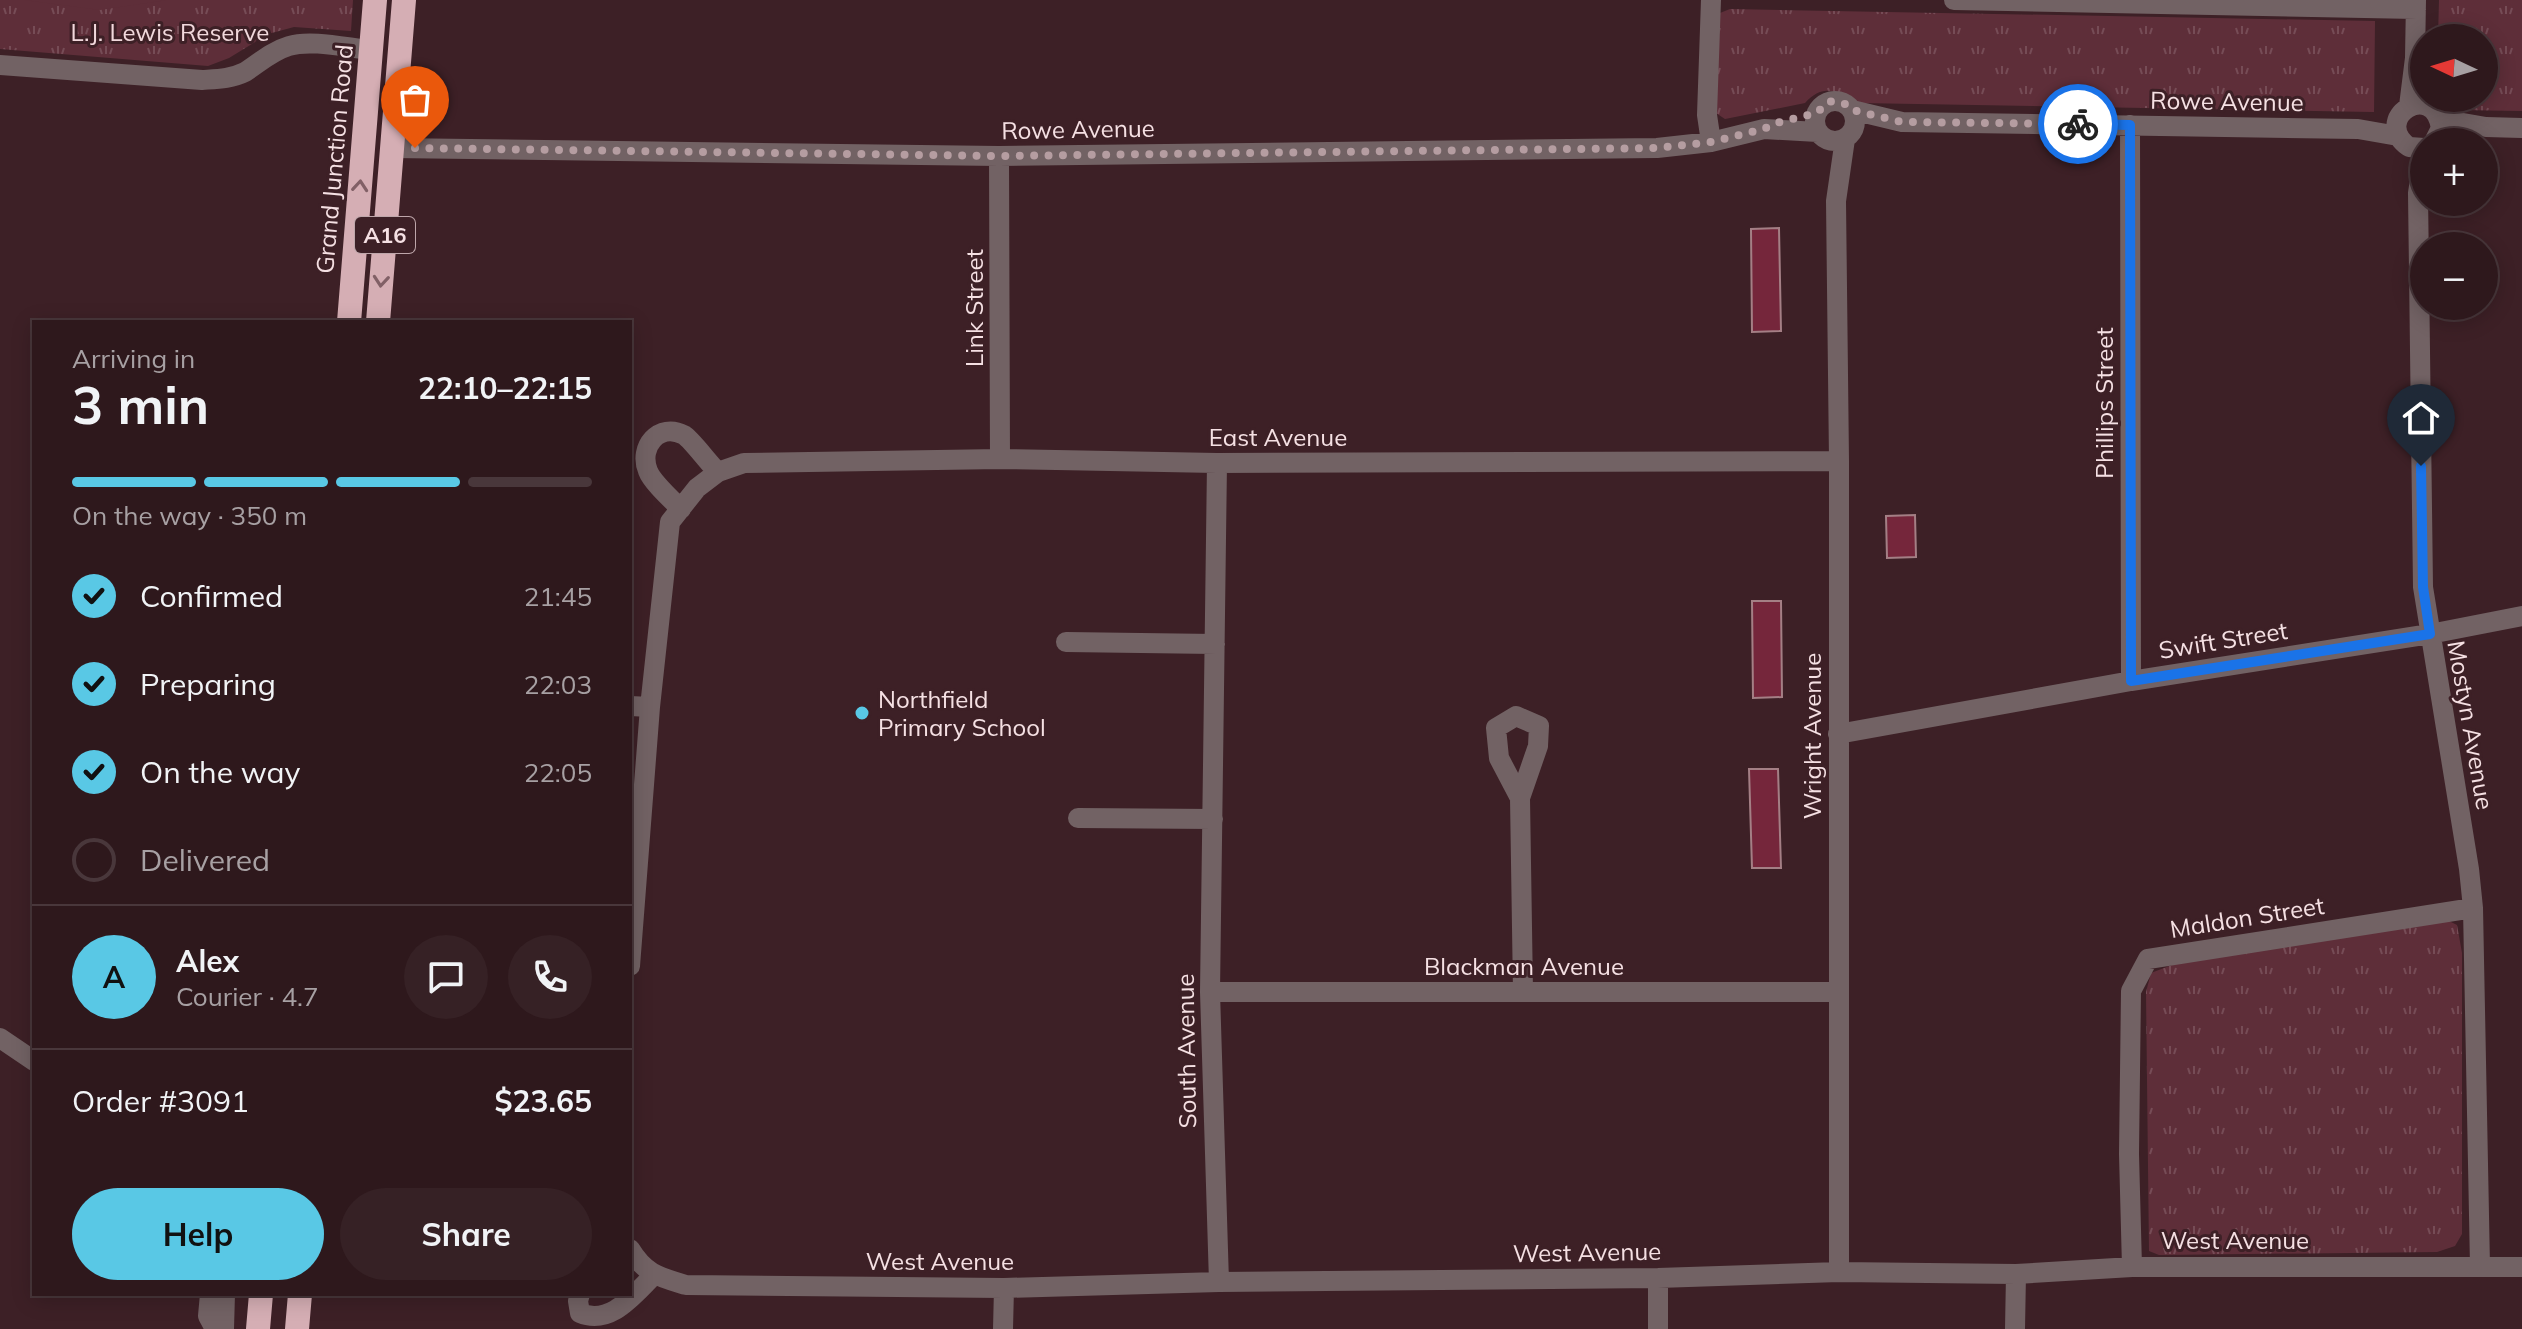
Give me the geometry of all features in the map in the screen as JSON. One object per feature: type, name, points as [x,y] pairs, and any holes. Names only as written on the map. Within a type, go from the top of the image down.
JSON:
[{"type":"highway","name":"Grand Junction Road","points":[[349,320],[375,0]]},
{"type":"highway","name":"A16","points":[[378,320],[404,0]]},
{"type":"highway","points":[[371,50],[400,52]]},
{"type":"highway","points":[[258,1329],[261,1296]]},
{"type":"highway","points":[[297,1329],[300,1296]]},
{"type":"street","points":[[1711,0],[1707,115],[1711,142]]},
{"type":"street","points":[[1954,0],[2416,4]]},
{"type":"street","name":"Mostyn Avenue","points":[[2416,4],[2415,58],[2420,128]]},
{"type":"street","points":[[0,65],[202,80],[226,79],[243,73],[290,45],[371,50]]},
{"type":"street","name":"Rowe Avenue","points":[[1831,131],[1827,102],[1834,101],[1848,105],[1852,110],[1902,122]]},
{"type":"street","name":"Wright Avenue","points":[[1839,1272],[1839,461],[1836,201],[1831,131],[1856,121],[1852,110]]},
{"type":"street","name":"Rowe Avenue","points":[[392,148],[999,156],[1657,148],[1711,142],[1764,129],[1831,131],[1902,122],[2410,131]]},
{"type":"street","name":"Phillips Street","points":[[2130,125],[2131,681]]},
{"type":"street","name":"Rowe Avenue","points":[[2470,128],[2522,128]]},
{"type":"street","name":"Link Street","points":[[999,156],[1000,459]]},
{"type":"street","name":"Mostyn Avenue","points":[[2418,216],[2423,587],[2473,908],[2480,1266]]},
{"type":"street","points":[[681,509],[648,471],[646,448],[653,436],[665,432],[684,435],[718,472]]},
{"type":"street","name":"East Avenue","points":[[632,914],[640,706],[670,522],[697,488],[718,472],[744,463],[1000,459],[1217,463],[1839,461]]},
{"type":"street","name":"South Avenue","points":[[1217,463],[1210,992],[1219,1282]]},
{"type":"street","name":"Swift Street","points":[[1838,734],[2131,681],[2430,634],[2522,616]]},
{"type":"street","points":[[1066,642],[1215,644]]},
{"type":"street","points":[[1520,798],[1523,992]]},
{"type":"street","points":[[1078,818],[1213,819]]},
{"type":"street","name":"Maldon Street","points":[[2132,1267],[2129,1154],[2131,991],[2148,959],[2473,908]]},
{"type":"street","name":"Blackman Avenue","points":[[1210,992],[1838,992]]},
{"type":"street","points":[[0,1038],[32,1060]]},
{"type":"street","name":"West Avenue","points":[[637,1258],[686,1285],[1004,1288],[1219,1282],[1658,1278],[1839,1272],[2016,1274],[2132,1267],[2522,1267]]},
{"type":"street","points":[[2015,1329],[2016,1274]]},
{"type":"street","points":[[1658,1278],[1658,1329]]},
{"type":"street","points":[[1003,1329],[1004,1288]]},
{"type":"street","points":[[210,1296],[208,1316],[215,1329]]},
{"type":"street","points":[[224,1329],[225,1296]]},
{"type":"street","name":"West Avenue","points":[[580,1304],[589,1317],[613,1314],[621,1296]]},
{"type":"green space","name":"L.J. Lewis Reserve","points":[[0,0],[353,0],[351,31],[294,27],[268,34],[229,58],[208,66],[0,49]]},
{"type":"green space","points":[[24,0],[167,0],[100,10]]},
{"type":"green space","points":[[2439,0],[2522,0],[2522,111],[2498,111],[2498,24],[2438,24]]},
{"type":"green space","points":[[1730,9],[2375,21],[2374,112],[1860,103],[1826,91],[1812,96],[1805,103],[1725,119],[1716,113],[1720,13]]},
{"type":"green space","points":[[2445,919],[2457,925],[2462,953],[2462,1234],[2455,1246],[2437,1252],[2159,1255],[2149,1251],[2146,992],[2151,973],[2190,958]]},
{"type":"building","points":[[1779,228],[1781,331],[1752,332],[1751,229]]},
{"type":"building","points":[[1915,515],[1916,557],[1887,558],[1886,516]]},
{"type":"building","points":[[1752,601],[1781,601],[1782,697],[1753,698]]},
{"type":"building","points":[[1749,769],[1778,769],[1781,868],[1752,868]]},
{"type":"way so far","points":[[415,148],[999,156],[1657,148],[1711,142],[1764,129],[1772,124],[1817,113],[1827,102],[1834,101],[1841,101],[1852,110],[1902,122],[2078,124]]},
{"type":"place","name":"Northfield Primary School","points":[[862,713]]},
{"type":"route","points":[[2078,124],[2130,125],[2131,681],[2430,634],[2423,587],[2421,466]]}]
